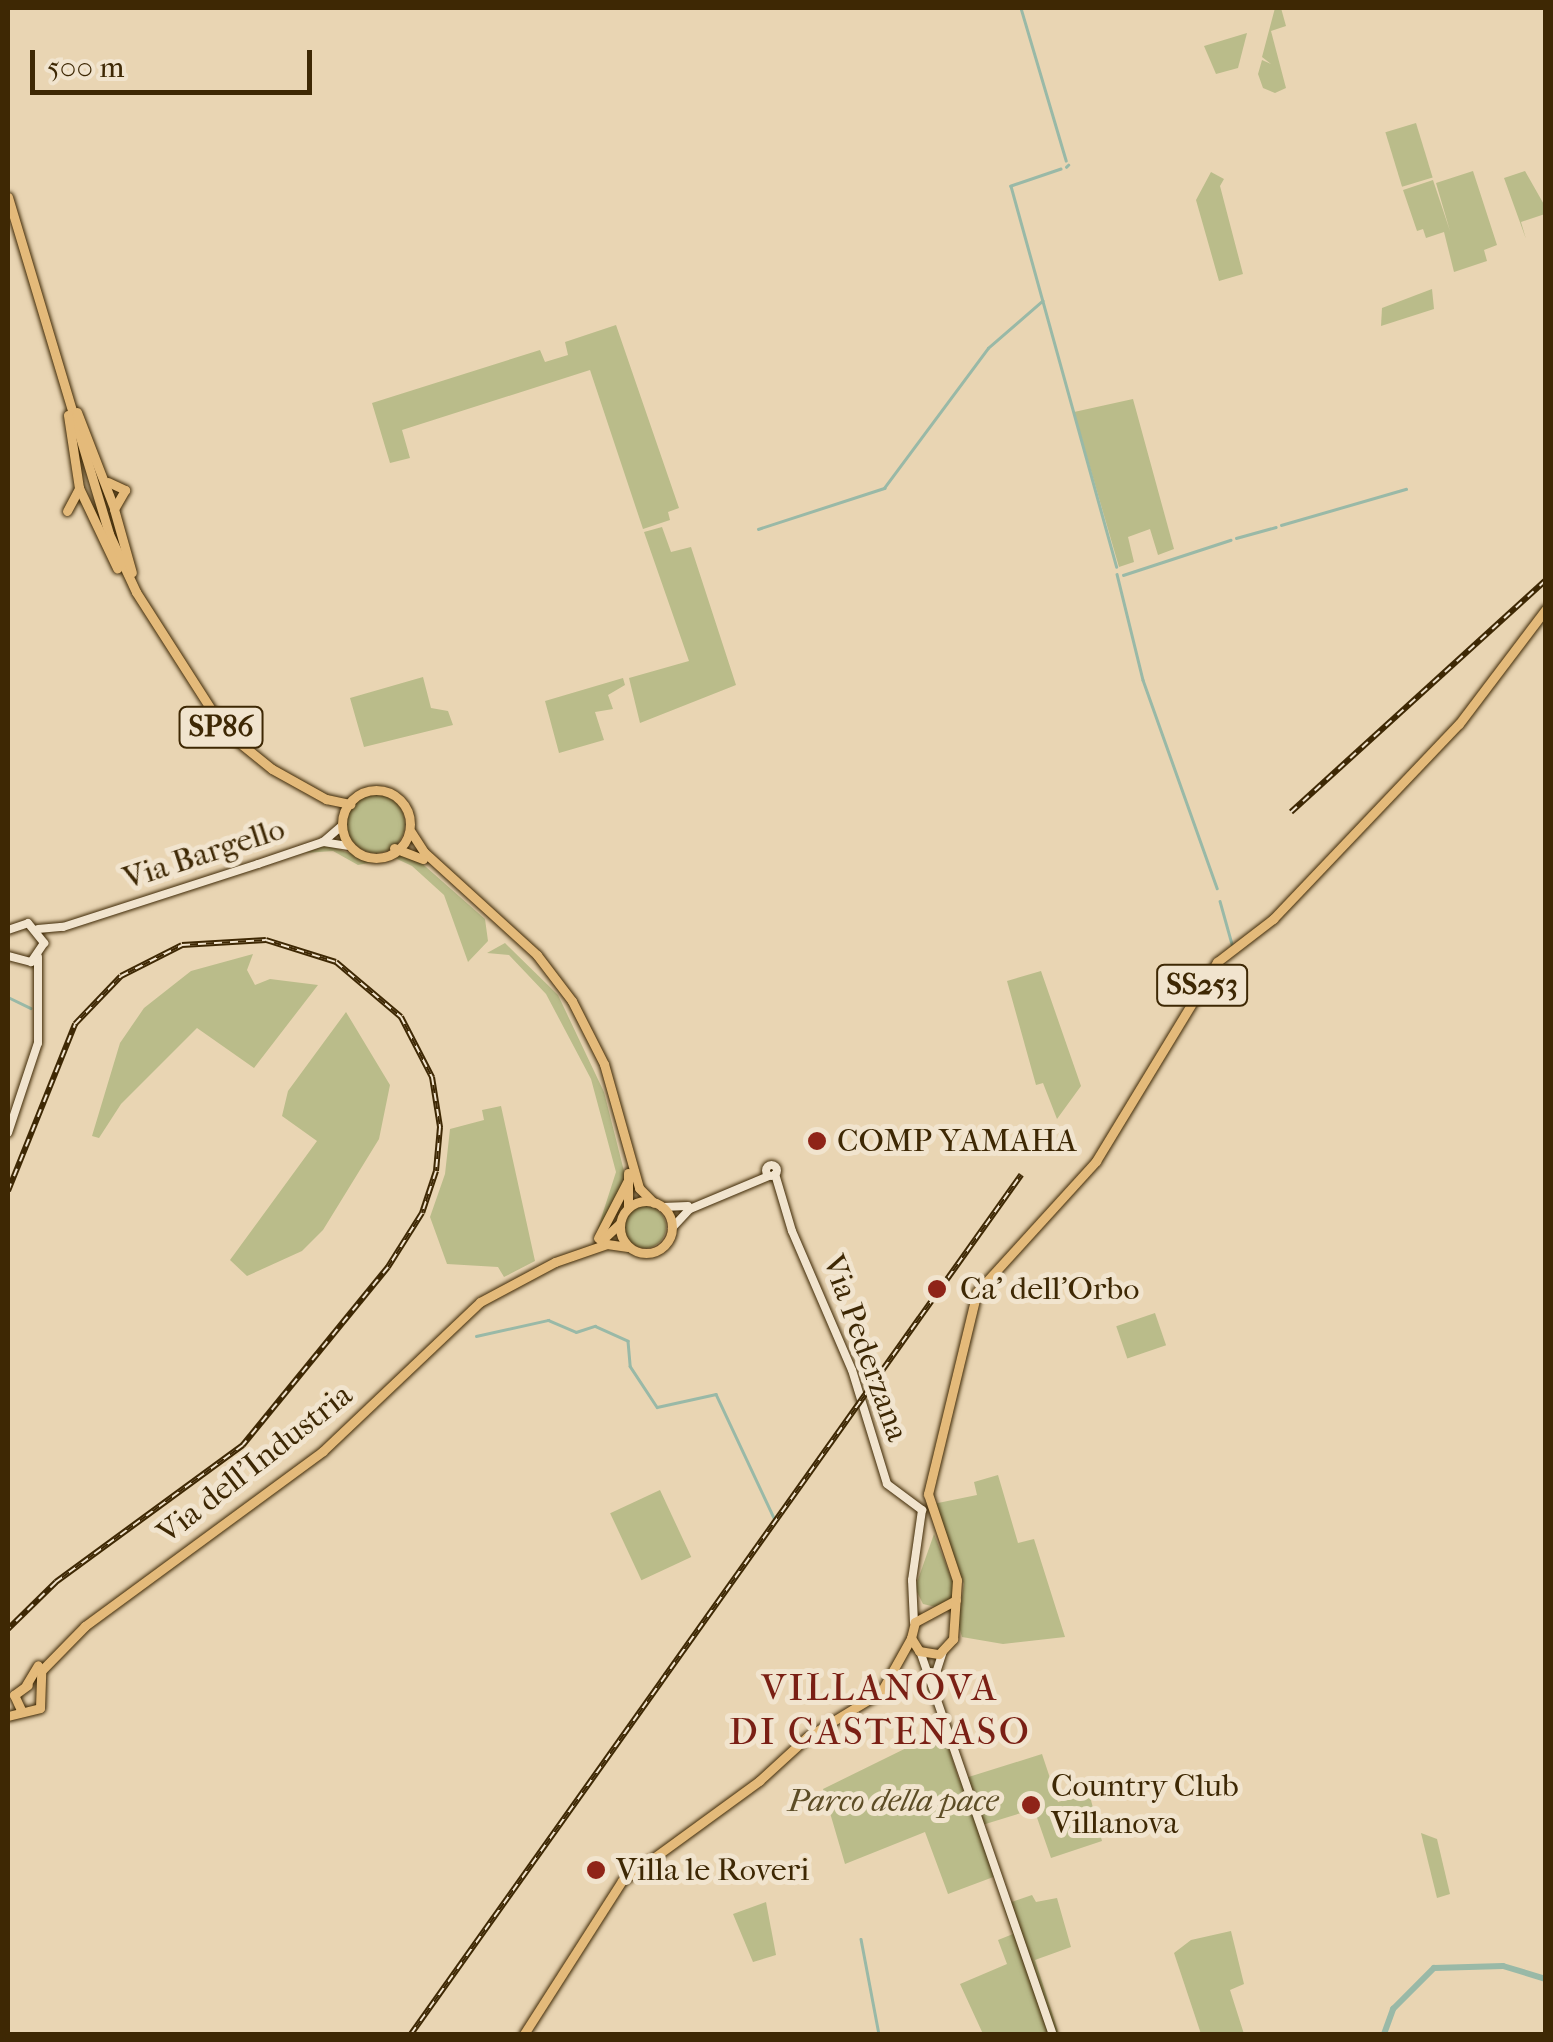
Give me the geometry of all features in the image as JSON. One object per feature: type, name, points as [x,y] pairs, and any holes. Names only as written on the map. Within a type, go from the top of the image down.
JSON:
[{"type":"main road","name":"SP86","points":[[8,198],[109,534],[152,618],[224,731],[260,761],[326,799],[350,804]]},
{"type":"main road","points":[[65,387],[108,482],[104,497],[114,509],[152,618]]},
{"type":"main road","points":[[65,387],[80,488],[89,520],[152,618]]},
{"type":"main road","points":[[108,482],[125,490],[114,509]]},
{"type":"main road","points":[[80,488],[67,511],[89,520]]},
{"type":"main road","name":"SS253","points":[[943,1652],[952,1629],[956,1574],[932,1517],[928,1490],[977,1292],[1096,1162],[1217,962],[1272,920],[1438,745],[1546,608]]},
{"type":"main road","points":[[394,848],[410,832],[412,815],[399,796],[378,794],[350,804],[340,823],[347,846],[364,855],[394,848],[418,855],[552,981],[598,1066],[628,1173],[628,1208],[620,1223],[628,1247],[653,1252],[690,1209],[771,1176]]},
{"type":"main road","name":"SP86","points":[[326,799],[340,823]]},
{"type":"main road","name":"Via Bargello","points":[[323,842],[340,823]]},
{"type":"main road","points":[[410,832],[424,852],[537,955],[572,1001],[604,1064],[639,1188],[658,1205],[672,1228]]},
{"type":"main road","name":"Via Bargello","points":[[63,927],[323,842],[347,846]]},
{"type":"main road","points":[[8,930],[22,922],[38,929],[63,927]]},
{"type":"main road","points":[[8,1133],[38,1043],[38,958],[44,942],[63,927]]},
{"type":"main road","points":[[38,929],[44,942]]},
{"type":"main road","points":[[8,956],[22,964],[35,983]]},
{"type":"main road","points":[[22,964],[38,958]]},
{"type":"main road","points":[[588,1245],[608,1228],[628,1173]]},
{"type":"main road","points":[[628,1208],[682,1208],[771,1176]]},
{"type":"main road","name":"Via Pederzana","points":[[771,1176],[852,1370],[887,1484],[918,1502],[923,1514],[912,1580],[916,1601]]},
{"type":"main road","name":"Via dell'Industria","points":[[11,1700],[84,1620],[310,1455],[476,1298],[528,1268],[608,1238],[620,1223]]},
{"type":"main road","name":"Via dell'Industria","points":[[42,1694],[42,1668],[85,1626],[312,1460],[480,1302],[544,1266],[607,1244],[628,1247]]},
{"type":"main road","points":[[912,1627],[956,1600]]},
{"type":"main road","points":[[952,1629],[916,1601],[912,1638],[1053,2034]]},
{"type":"main road","points":[[524,2034],[615,1889],[666,1843],[759,1782],[806,1737],[882,1692],[912,1638]]},
{"type":"main road","points":[[900,1658],[919,1651],[943,1652],[934,1668],[934,1693]]},
{"type":"main road","points":[[8,1716],[37,1711],[42,1694],[26,1685]]},
{"type":"main road","points":[[11,1700],[22,1712]]},
{"type":"green space","points":[[1275,8],[1281,8],[1286,26],[1271,31],[1286,88],[1275,93],[1263,88],[1258,74],[1262,60],[1271,64],[1262,57]]},
{"type":"green space","points":[[1247,33],[1238,68],[1216,74],[1204,46]]},
{"type":"green space","points":[[1416,123],[1433,178],[1402,187],[1385,132]]},
{"type":"green space","points":[[1473,171],[1497,245],[1484,250],[1487,261],[1454,272],[1444,232],[1426,238],[1423,229],[1417,231],[1403,190],[1433,180],[1450,231],[1436,183]]},
{"type":"green space","points":[[1525,171],[1546,208],[1545,214],[1521,222],[1526,239],[1504,178]]},
{"type":"green space","points":[[1211,172],[1224,179],[1220,186],[1243,274],[1219,281],[1196,200]]},
{"type":"green space","points":[[1432,289],[1434,309],[1381,326],[1382,308]]},
{"type":"green space","points":[[616,325],[679,508],[668,512],[670,520],[643,529],[590,370],[402,430],[410,458],[390,463],[372,403],[540,350],[545,362],[568,355],[565,342]]},
{"type":"green space","points":[[1133,399],[1174,549],[1158,555],[1150,529],[1128,537],[1134,562],[1119,567],[1074,412]]},
{"type":"green space","points":[[662,527],[671,552],[691,547],[736,685],[640,723],[629,678],[689,661],[644,532]]},
{"type":"green space","points":[[423,677],[431,708],[448,711],[453,725],[364,747],[350,698]]},
{"type":"green space","points":[[623,678],[625,685],[608,695],[613,709],[595,712],[604,740],[559,753],[545,701]]},
{"type":"green space","points":[[376,795],[396,804],[405,824],[396,844],[376,853],[356,844],[347,824],[356,804]]},
{"type":"green space","points":[[326,845],[364,858],[398,851],[417,859],[485,919],[488,941],[468,962],[444,895],[412,866],[395,858],[358,865],[333,851],[305,853]]},
{"type":"green space","points":[[505,943],[558,995],[604,1092],[626,1179],[597,1231],[616,1172],[591,1079],[546,994],[509,955],[487,953]]},
{"type":"green space","points":[[253,954],[247,970],[255,985],[270,979],[318,985],[254,1068],[197,1028],[121,1104],[99,1138],[92,1136],[120,1043],[144,1008],[191,971]]},
{"type":"green space","points":[[1041,971],[1081,1086],[1057,1119],[1043,1083],[1036,1085],[1007,981]]},
{"type":"green space","points":[[346,1012],[390,1085],[379,1139],[323,1230],[302,1251],[247,1276],[230,1260],[317,1141],[282,1116],[288,1091]]},
{"type":"green space","points":[[501,1106],[535,1261],[504,1277],[498,1267],[447,1264],[430,1217],[445,1174],[450,1129],[484,1120],[482,1110]]},
{"type":"green space","points":[[645,1206],[660,1212],[666,1227],[660,1242],[645,1248],[630,1242],[624,1227],[630,1212]]},
{"type":"green space","points":[[1155,1313],[1166,1345],[1127,1358],[1116,1326]]},
{"type":"green space","points":[[998,1475],[1018,1543],[1034,1539],[1065,1637],[1003,1644],[962,1637],[958,1623],[964,1584],[933,1504],[977,1495],[974,1482]]},
{"type":"green space","points":[[660,1490],[691,1557],[641,1580],[610,1513]]},
{"type":"green space","points":[[934,1534],[954,1585],[952,1599],[940,1608],[923,1604],[915,1588]]},
{"type":"green space","name":"Parco della pace","points":[[943,1730],[959,1780],[1042,1754],[1058,1802],[1089,1793],[1102,1841],[1051,1858],[1034,1809],[979,1826],[996,1876],[948,1894],[925,1832],[845,1864],[823,1789]]},
{"type":"green space","points":[[1421,1833],[1437,1839],[1450,1894],[1437,1898]]},
{"type":"green space","points":[[1032,1895],[1036,1902],[1057,1898],[1071,1947],[1035,1960],[1059,2034],[983,2034],[960,1984],[1007,1964],[998,1940],[1013,1934],[1003,1905]]},
{"type":"green space","points":[[766,1902],[776,1955],[753,1962],[733,1914]]},
{"type":"green space","points":[[1231,1931],[1244,1984],[1230,1990],[1244,2034],[1201,2034],[1174,1953],[1191,1940]]},
{"type":"waterway","points":[[1021,8],[1066,160]]},
{"type":"waterway","points":[[1061,169],[1011,186],[1117,567]]},
{"type":"waterway","points":[[758,529],[884,488],[988,348],[1042,301]]},
{"type":"waterway","points":[[1281,525],[1406,489]]},
{"type":"waterway","points":[[1236,538],[1276,527]]},
{"type":"waterway","points":[[1123,575],[1230,540]]},
{"type":"waterway","points":[[1117,574],[1143,680],[1217,888]]},
{"type":"waterway","points":[[1220,901],[1232,944]]},
{"type":"waterway","points":[[8,997],[31,1008]]},
{"type":"waterway","points":[[476,1336],[548,1320],[576,1332],[595,1326],[628,1341],[630,1366],[657,1407],[716,1394],[774,1518]]},
{"type":"waterway","points":[[861,1939],[879,2034]]},
{"type":"waterway","points":[[1384,2034],[1393,2009],[1434,1968],[1503,1966],[1546,1979]]},
{"type":"railway","points":[[1291,812],[1546,580]]},
{"type":"railway","points":[[8,1191],[75,1024],[121,976],[182,945],[266,940],[336,962],[401,1017],[432,1077],[440,1127],[436,1171],[422,1213],[388,1267],[243,1445],[56,1582],[8,1629]]},
{"type":"railway","points":[[411,2034],[1021,1175]]},
{"type":"place","name":"COMP YAMAHA","points":[[817,1141]]},
{"type":"place","name":"Ca' dell'Orbo","points":[[937,1289]]},
{"type":"place","name":"Country Club Villanova","points":[[1031,1805]]},
{"type":"place","name":"Villa le Roveri","points":[[596,1870]]},
{"type":"district","name":"VILLANOVA DI CASTENASO","points":[[880,1710]]}]
